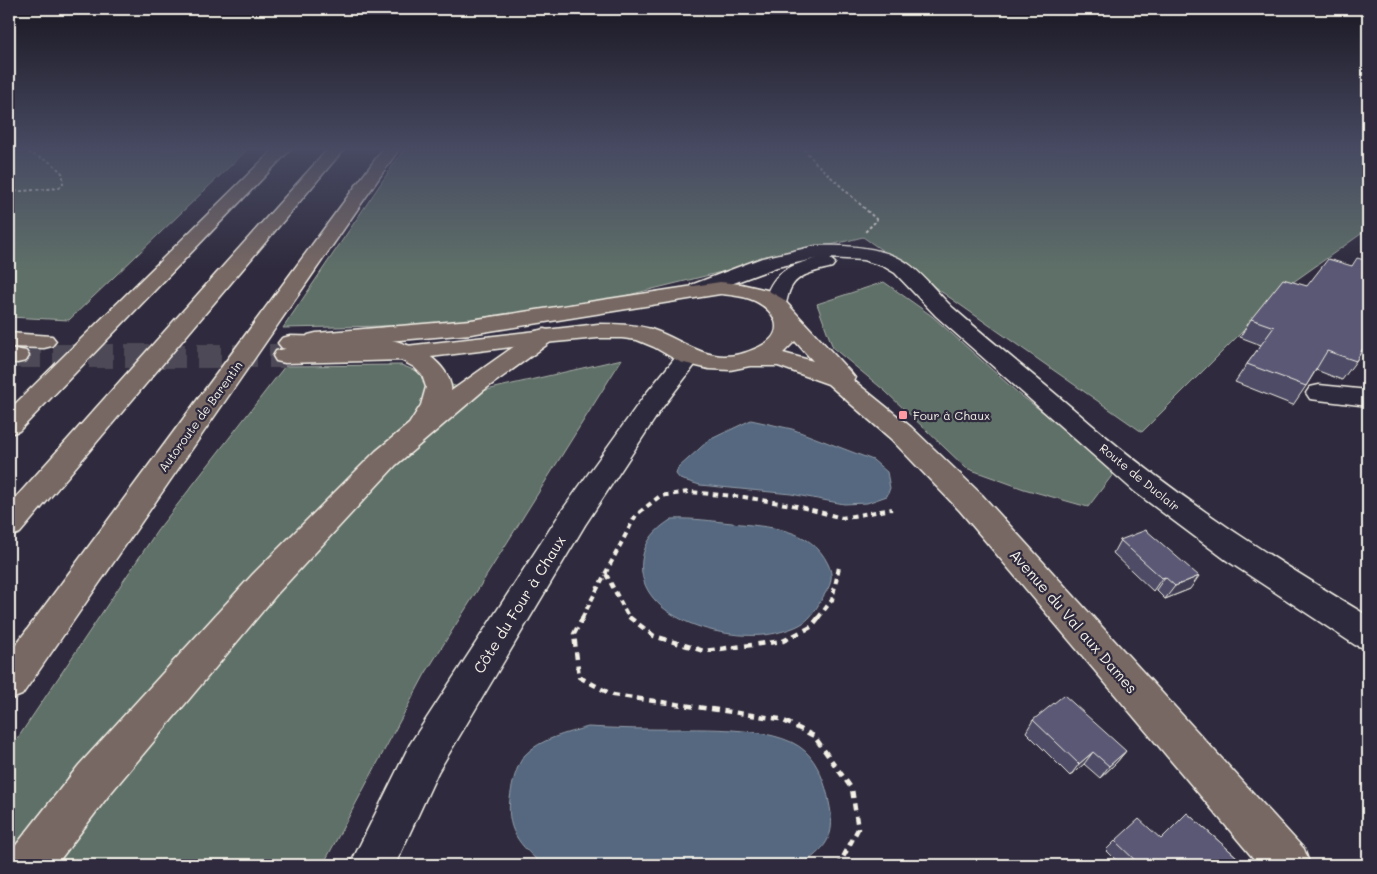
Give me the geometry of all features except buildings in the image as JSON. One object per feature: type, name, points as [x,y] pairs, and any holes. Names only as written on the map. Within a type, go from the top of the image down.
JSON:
[{"type":"main road","points":[[9,403],[226,190]]},
{"type":"main road","points":[[9,425],[243,190]]},
{"type":"main road","points":[[9,525],[301,190]]},
{"type":"main road","name":"Autoroute de Barentin","points":[[9,683],[362,190]]},
{"type":"main road","points":[[720,288],[760,295],[780,310],[788,329],[783,342],[770,352],[750,359],[730,362],[709,362],[642,334],[622,331],[598,331],[544,336],[406,353],[288,349],[471,328],[635,300],[720,288]]},
{"type":"main road","points":[[676,349],[656,331],[655,320],[660,309],[670,300],[692,292]]},
{"type":"main road","name":"Avenue du Val aux Dames","points":[[780,310],[834,368],[850,389]]},
{"type":"main road","points":[[30,865],[94,780],[265,584],[386,458],[483,378],[544,336]]},
{"type":"main road","points":[[11,347],[44,341]]},
{"type":"main road","points":[[406,353],[423,362],[433,372],[439,387],[434,406],[416,432]]},
{"type":"main road","name":"Avenue du Val aux Dames","points":[[750,359],[778,359],[810,368],[837,379],[901,433],[971,503],[1288,865]]},
{"type":"street","name":"Route de Duclair","points":[[692,292],[750,268],[775,260],[804,253],[828,251],[846,252],[892,263],[908,274],[929,298]]},
{"type":"street","name":"Route de Duclair","points":[[780,310],[777,292],[782,282],[808,267],[825,263],[851,264],[876,269],[899,279],[929,298],[1161,496],[1238,551],[1368,634]]},
{"type":"street","name":"Côte du Four à Chaux","points":[[372,865],[424,758],[574,516],[653,402],[676,349]]},
{"type":"street","points":[[1319,393],[1368,398]]},
{"type":"path","points":[[9,192],[37,190]]},
{"type":"path","points":[[845,190],[877,220],[846,252]]},
{"type":"path","points":[[839,865],[858,829],[852,789],[814,736],[780,719],[612,695],[580,677],[574,634],[636,515],[660,496],[689,492],[744,497],[797,506],[842,518],[892,509]]},
{"type":"path","points":[[605,574],[630,618],[654,636],[704,651],[783,641],[811,627],[832,600],[839,566]]},
{"type":"green space","points":[[9,190],[205,190],[69,320],[9,317]]},
{"type":"green space","points":[[376,190],[1368,190],[1368,229],[1289,285],[1142,432],[863,237],[588,305],[435,325],[283,328]]},
{"type":"green space","points":[[884,282],[932,316],[1018,393],[1117,469],[1088,507],[1024,489],[966,468],[885,391],[833,348],[817,304]]},
{"type":"green space","points":[[622,359],[425,674],[323,865],[9,865],[9,751],[157,531],[285,366],[401,365],[473,393]]},
{"type":"water","points":[[751,420],[792,429],[873,460],[887,472],[890,488],[887,496],[867,503],[844,504],[791,494],[700,485],[680,479],[676,474],[678,468],[709,440]]},
{"type":"water","points":[[672,519],[759,526],[787,531],[799,536],[811,543],[828,564],[831,575],[830,585],[809,618],[798,626],[780,632],[761,635],[738,635],[714,631],[691,624],[670,613],[654,599],[644,581],[643,553],[656,531]]},
{"type":"water","points":[[588,727],[730,730],[753,732],[791,742],[810,756],[824,782],[832,823],[828,838],[819,852],[802,865],[542,864],[532,856],[518,839],[511,822],[509,811],[515,775],[520,762],[531,749],[554,737]]},
{"type":"tunnel","points":[[17,356],[285,356]]},
{"type":"place","name":"Four à Chaux","points":[[903,415]]}]
